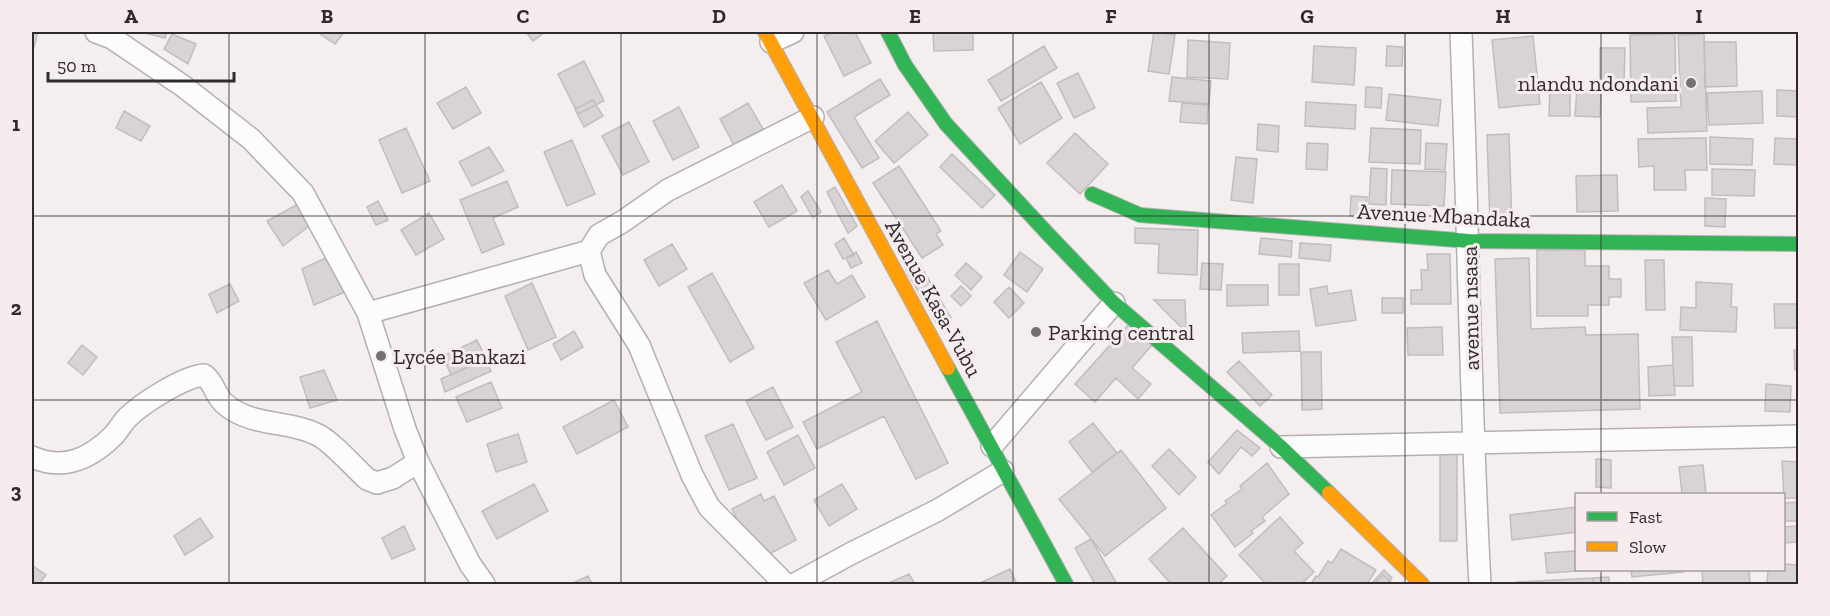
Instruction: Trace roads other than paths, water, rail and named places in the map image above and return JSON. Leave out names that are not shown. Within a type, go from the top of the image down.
[{"type":"main road","points":[[888,32],[905,65],[946,124],[1114,303],[1281,447],[1422,585]]},
{"type":"main road","name":"Avenue Kasa-Vubu","points":[[768,37],[1066,585]]},
{"type":"main road","name":"Avenue Mbandaka","points":[[1092,194],[1140,215],[1469,241],[1798,244]]},
{"type":"street","points":[[96,32],[112,38],[183,86],[251,139],[303,193],[368,313],[405,429],[418,462],[470,564],[484,585]]},
{"type":"street","points":[[768,37],[793,32]]},
{"type":"street","name":"avenue nsasa","points":[[1461,32],[1469,241],[1472,442],[1480,585]]},
{"type":"street","points":[[368,313],[589,251],[599,235],[668,190],[813,117]]},
{"type":"street","points":[[589,251],[595,275],[639,345],[692,475],[710,507],[785,585]]},
{"type":"street","points":[[992,446],[1114,303]]},
{"type":"street","points":[[32,457],[59,464],[70,464],[105,443],[127,418],[142,406],[194,376],[204,375],[211,380],[225,405],[262,422],[294,427],[320,435],[367,479],[377,483],[393,478],[418,462]]},
{"type":"street","points":[[1281,447],[1798,435]]},
{"type":"street","points":[[795,585],[850,554],[939,510],[1003,471]]},
{"type":"place","name":"nlandu ndondani","points":[[1691,83]]},
{"type":"place","name":"Parking central","points":[[1036,332]]},
{"type":"place","name":"Lycée Bankazi","points":[[381,356]]}]
